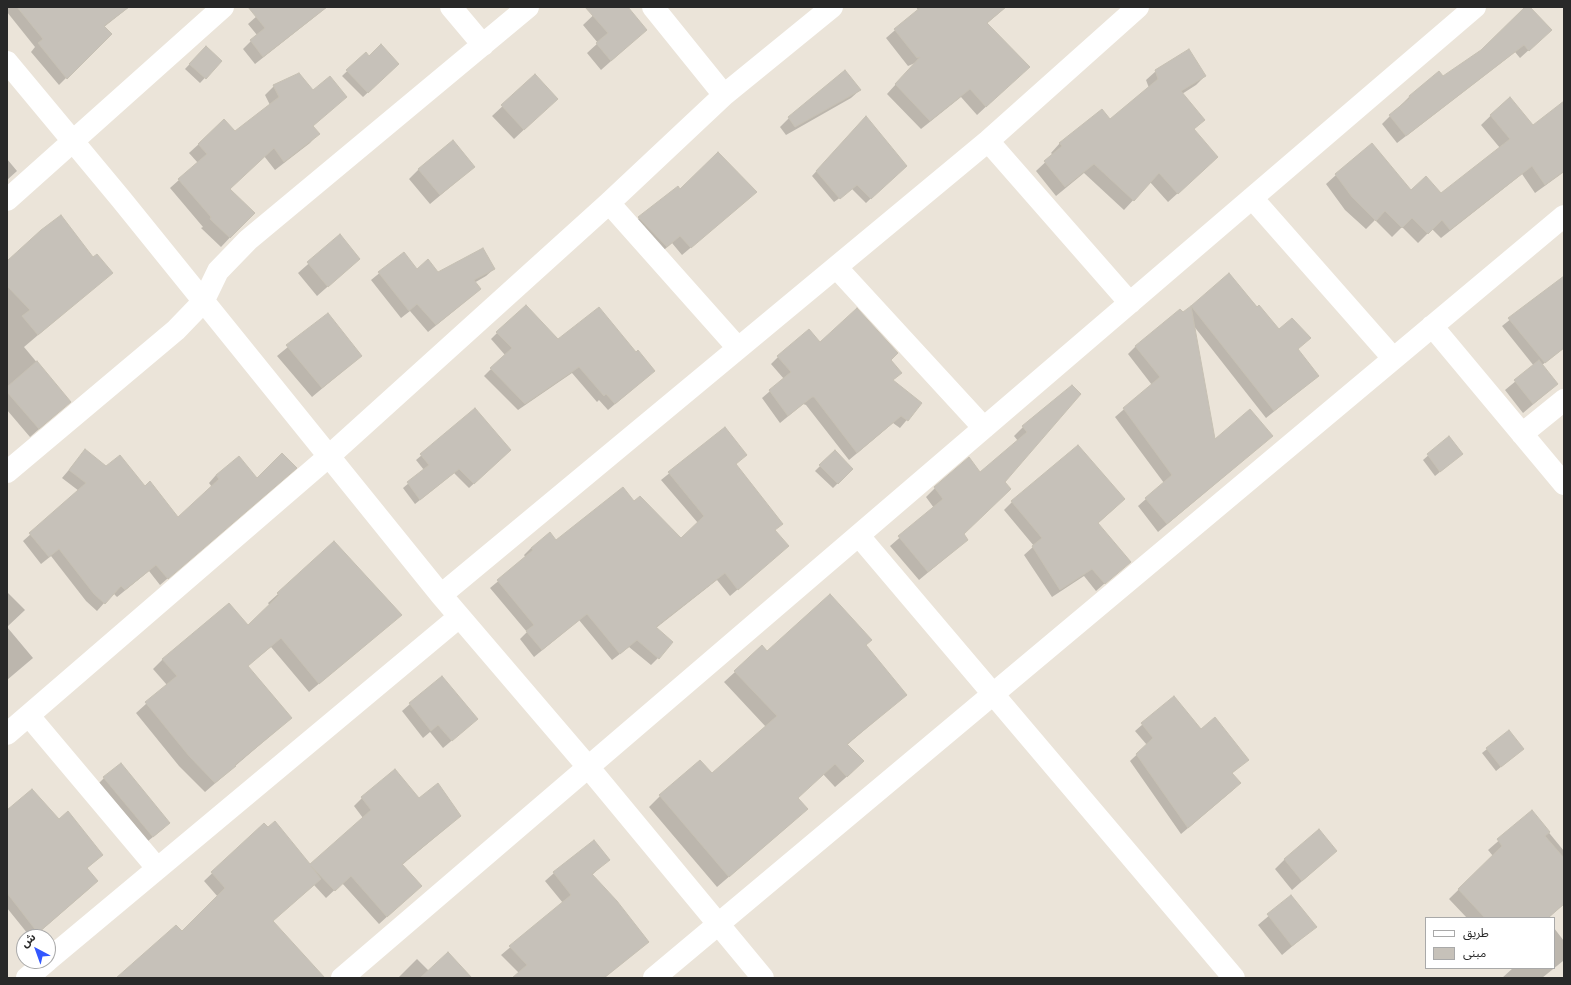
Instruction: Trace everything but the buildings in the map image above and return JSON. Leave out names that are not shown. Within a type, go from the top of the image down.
[{"type":"street","points":[[7,200],[223,7]]},
{"type":"street","points":[[451,7],[483,45]]},
{"type":"street","points":[[7,472],[170,335],[203,302],[218,271],[248,240],[528,7]]},
{"type":"street","points":[[653,7],[724,96]]},
{"type":"street","points":[[7,734],[328,457],[609,203],[724,96],[832,7]]},
{"type":"street","points":[[342,978],[589,768],[1475,7]]},
{"type":"street","points":[[442,595],[988,141],[1123,11]]},
{"type":"street","points":[[7,62],[121,199],[328,457],[459,617],[589,768],[763,978]]},
{"type":"street","points":[[988,141],[1130,303]]},
{"type":"street","points":[[1252,198],[1393,358]]},
{"type":"street","points":[[609,203],[738,348]]},
{"type":"street","points":[[654,978],[1564,216]]},
{"type":"street","points":[[836,267],[984,428]]},
{"type":"street","points":[[1432,326],[1564,484]]},
{"type":"street","points":[[1522,434],[1564,400]]},
{"type":"street","points":[[859,536],[994,692],[1234,978]]},
{"type":"street","points":[[56,953],[459,617]]},
{"type":"street","points":[[29,716],[157,868]]},
{"type":"street","points":[[27,978],[38,969]]}]
